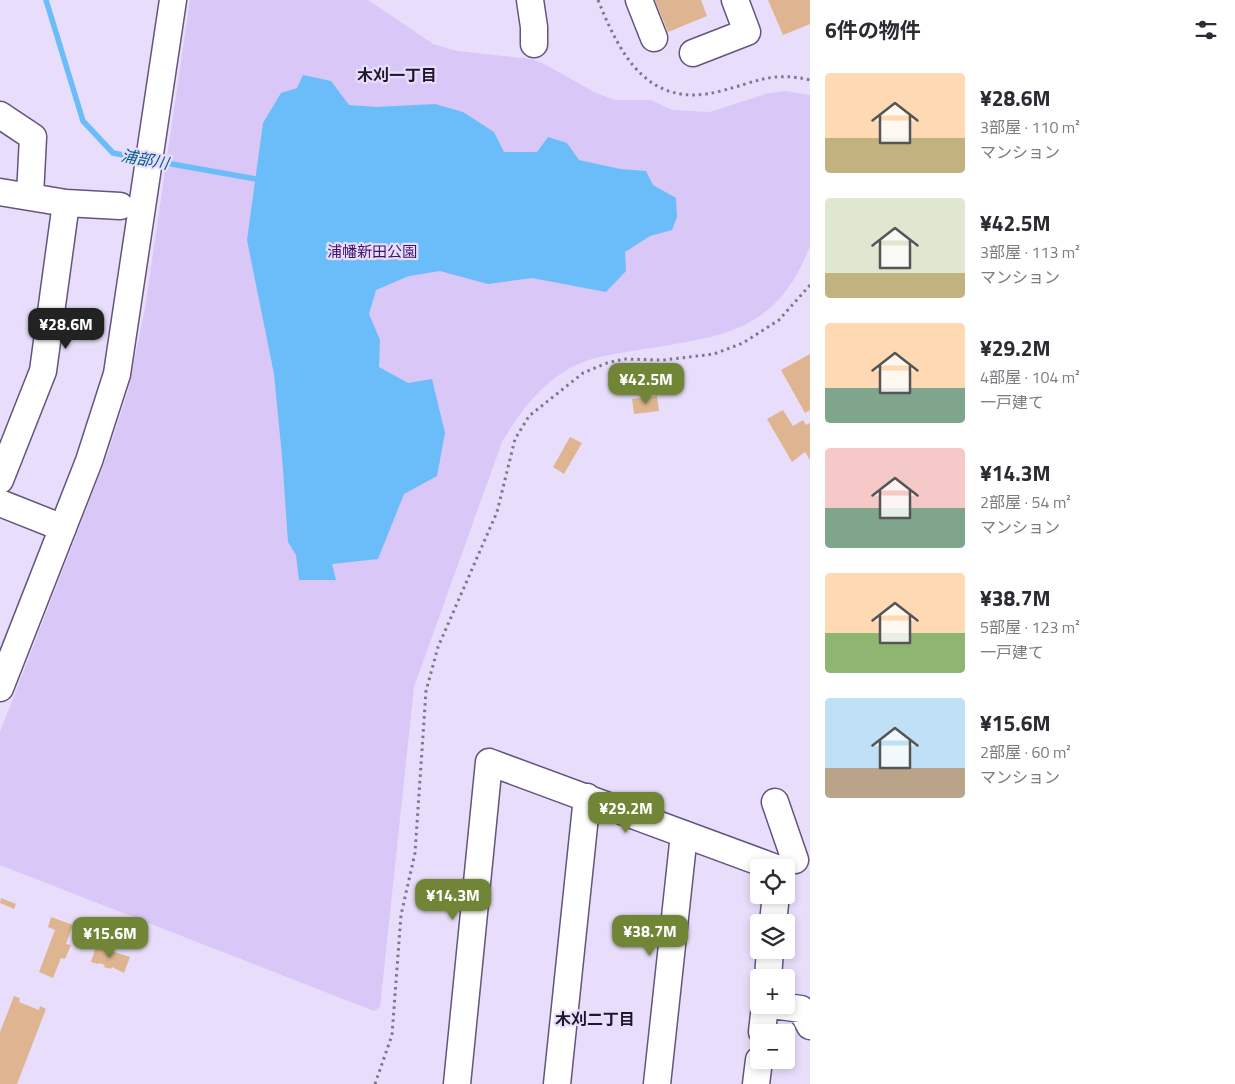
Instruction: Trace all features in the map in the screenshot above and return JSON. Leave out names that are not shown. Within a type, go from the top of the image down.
[{"type":"street","points":[[0,688],[89,461],[117,374],[173,0]]},
{"type":"street","points":[[530,0],[534,27],[534,44]]},
{"type":"street","points":[[639,0],[654,38]]},
{"type":"street","points":[[693,53],[747,32],[735,0]]},
{"type":"street","points":[[0,115],[33,137],[30,196]]},
{"type":"street","points":[[0,192],[66,203],[120,206]]},
{"type":"street","points":[[0,480],[43,371],[66,203]]},
{"type":"street","points":[[0,503],[63,528]]},
{"type":"street","points":[[457,1084],[490,762],[684,834],[782,859]]},
{"type":"street","points":[[557,1084],[587,797]]},
{"type":"street","points":[[775,802],[789,859]]},
{"type":"street","points":[[657,1084],[684,834]]},
{"type":"street","points":[[795,1007],[800,1008],[810,1026]]},
{"type":"street","points":[[756,1084],[758,1069]]},
{"type":"path","points":[[375,1084],[392,1035],[401,915],[415,853],[426,691],[438,647],[497,512],[515,439],[529,416],[583,373],[607,363],[624,359],[663,360],[714,354],[743,344],[779,320],[810,285]]},
{"type":"green space","name":"浦幡新田公園","points":[[190,0],[368,0],[433,44],[457,51],[532,59],[594,92],[615,100],[651,100],[672,110],[710,112],[769,93],[786,91],[810,95],[810,246],[796,276],[779,299],[761,315],[740,327],[717,335],[603,356],[574,366],[542,389],[524,409],[502,442],[414,687],[380,1007],[374,1011],[0,865],[0,732],[107,456],[128,391],[145,308]]},
{"type":"water","points":[[303,75],[331,81],[349,105],[376,107],[435,104],[463,112],[494,132],[504,152],[537,152],[548,137],[567,143],[579,160],[620,169],[646,171],[653,185],[676,198],[677,217],[672,230],[650,236],[625,252],[626,271],[606,292],[532,278],[488,284],[440,271],[409,276],[376,290],[369,314],[380,340],[379,367],[408,383],[432,379],[445,433],[437,476],[404,494],[378,559],[332,564],[336,580],[299,580],[296,555],[288,542],[274,374],[247,240],[263,123],[281,93],[297,88]]},
{"type":"building","points":[[655,0],[701,0],[707,16],[668,32]]},
{"type":"building","points":[[768,0],[810,0],[810,24],[783,35]]},
{"type":"building","points":[[810,354],[810,410],[805,413],[781,370]]},
{"type":"building","points":[[657,396],[659,411],[634,414],[632,399]]},
{"type":"building","points":[[783,410],[793,426],[803,420],[806,425],[810,423],[810,460],[805,452],[792,462],[767,419]]},
{"type":"building","points":[[570,437],[582,443],[564,474],[553,467]]},
{"type":"building","points":[[1,898],[16,904],[14,909],[0,903]]},
{"type":"building","points":[[51,917],[73,925],[66,944],[71,945],[65,959],[61,958],[53,978],[39,972],[55,930],[48,927]]},
{"type":"building","points":[[96,946],[130,957],[124,973],[112,967],[111,969],[104,967],[105,965],[91,962]]},
{"type":"building","points":[[14,996],[20,998],[19,1002],[39,1010],[40,1006],[46,1009],[17,1084],[0,1084],[0,1032]]},
{"type":"waterway","name":"浦部川","points":[[46,0],[83,121],[113,153],[143,159]]},
{"type":"waterway","name":"浦部川","points":[[155,161],[256,179]]},
{"type":"district","name":"木刈一丁目","points":[[397,75]]},
{"type":"district","name":"木刈二丁目","points":[[595,1019]]}]
